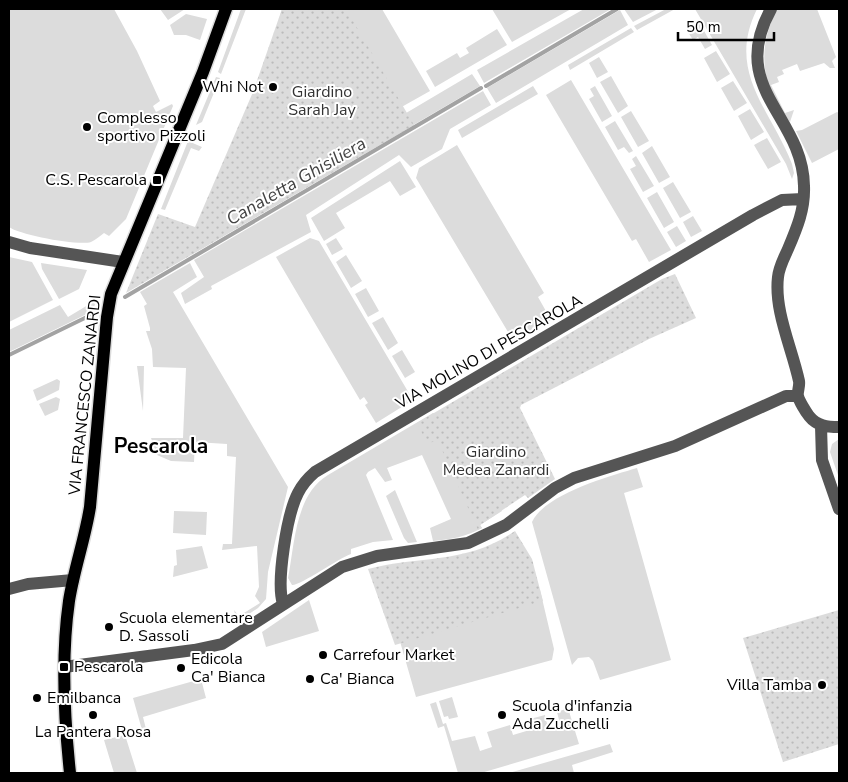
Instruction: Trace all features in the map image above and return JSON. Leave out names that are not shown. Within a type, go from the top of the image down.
[{"type":"main road","name":"VIA FRANCESCO ZANARDI","points":[[70,773],[64,667],[66,630],[73,580],[90,507],[108,310],[123,262],[178,132],[226,9]]},
{"type":"street","points":[[771,9],[758,37],[758,70],[766,94],[800,162],[804,180],[804,199],[800,220],[780,267],[778,281],[780,306],[800,382],[798,396],[809,416],[821,426],[839,427]]},
{"type":"street","name":"VIA MOLINO DI PESCAROLA","points":[[283,604],[279,588],[280,574],[294,502],[302,485],[315,472],[754,215],[782,200],[804,199]]},
{"type":"street","points":[[9,242],[30,248],[123,262]]},
{"type":"street","points":[[64,667],[218,645],[324,577],[356,561],[377,556],[450,547],[473,542],[506,525],[555,488],[574,478],[667,449],[786,396],[798,396]]},
{"type":"street","points":[[821,426],[822,460],[839,509]]},
{"type":"street","points":[[9,589],[28,584],[73,580]]},
{"type":"green space","name":"Complesso sportivo Pizzoli","points":[[9,9],[114,9],[137,51],[160,101],[153,106],[156,112],[172,104],[173,106],[126,219],[109,236],[104,233],[91,242],[84,243],[36,236],[9,227]]},
{"type":"green space","points":[[160,9],[185,9],[168,20]]},
{"type":"green space","points":[[241,9],[246,9],[221,74],[218,72]]},
{"type":"green space","points":[[282,9],[382,9],[430,91],[398,109],[275,33]]},
{"type":"green space","name":"Giardino Sarah Jay","points":[[282,9],[346,9],[414,125],[126,293],[158,214],[195,227],[253,92]]},
{"type":"green space","points":[[492,9],[571,9],[512,42]]},
{"type":"green space","points":[[584,9],[611,9],[484,83],[477,70]]},
{"type":"green space","points":[[624,9],[658,9],[633,22]]},
{"type":"green space","points":[[666,9],[675,9],[637,30],[634,26]]},
{"type":"green space","points":[[695,9],[757,9],[749,31],[746,52],[749,71],[763,107],[792,164],[794,173],[792,179],[786,164]]},
{"type":"green space","points":[[777,9],[817,9],[836,57],[832,61],[835,68],[830,68],[824,63],[800,71],[797,64],[782,70],[784,74],[777,77],[779,82],[771,85],[785,113],[794,110],[790,122],[772,95],[765,67],[766,38]]},
{"type":"green space","points":[[620,10],[628,25],[496,103],[487,88]]},
{"type":"green space","points":[[186,14],[207,19],[200,40],[186,35],[174,35],[170,25]]},
{"type":"green space","points":[[699,22],[712,45],[705,49],[698,37],[693,40],[686,29]]},
{"type":"green space","points":[[631,28],[634,32],[570,70],[568,65]]},
{"type":"green space","points":[[497,29],[507,45],[435,87],[426,71],[457,53],[460,58],[469,53],[466,48]]},
{"type":"green space","points":[[716,51],[730,74],[717,82],[704,58]]},
{"type":"green space","points":[[599,57],[608,72],[597,78],[589,63]]},
{"type":"green space","points":[[472,74],[480,86],[191,255],[237,213]]},
{"type":"green space","points":[[611,76],[628,106],[618,113],[600,82]]},
{"type":"green space","points":[[216,77],[220,78],[202,122],[196,125]]},
{"type":"green space","points":[[571,80],[671,250],[649,262],[636,239],[632,241],[546,95]]},
{"type":"green space","points":[[733,81],[747,103],[734,111],[721,88]]},
{"type":"green space","points":[[533,86],[538,94],[462,138],[458,130]]},
{"type":"green space","points":[[595,86],[612,116],[602,122],[589,99],[594,96],[590,89]]},
{"type":"green space","points":[[483,91],[491,105],[450,129],[442,149],[411,167],[399,155],[306,215],[311,232],[211,286],[212,289],[185,304],[181,293],[204,277],[194,260]]},
{"type":"green space","points":[[750,109],[764,132],[751,140],[738,116]]},
{"type":"green space","points":[[631,111],[649,141],[638,147],[621,117]]},
{"type":"green space","points":[[837,112],[839,113],[839,149],[812,163],[796,131],[802,130]]},
{"type":"green space","points":[[615,121],[633,151],[629,153],[624,147],[618,150],[605,127]]},
{"type":"green space","points":[[767,138],[781,162],[768,169],[754,145]]},
{"type":"green space","points":[[188,141],[202,147],[199,151],[191,148],[165,210],[161,209]]},
{"type":"green space","points":[[457,145],[544,293],[538,297],[551,320],[514,342],[416,178],[419,168]]},
{"type":"green space","points":[[652,146],[670,177],[659,183],[642,153]]},
{"type":"green space","points":[[636,156],[654,186],[643,192],[630,169],[636,166],[632,159]]},
{"type":"green space","points":[[400,161],[416,187],[400,196],[390,181],[336,213],[345,228],[324,241],[311,218]]},
{"type":"green space","points":[[673,182],[691,212],[680,218],[663,188]]},
{"type":"green space","points":[[657,192],[674,222],[664,228],[647,198]]},
{"type":"green space","points":[[693,216],[702,231],[691,237],[683,222]]},
{"type":"green space","points":[[677,226],[686,241],[676,247],[667,232]]},
{"type":"green space","points":[[310,238],[319,241],[413,400],[376,423],[365,405],[368,403],[364,397],[360,400],[276,257]]},
{"type":"green space","points":[[336,238],[343,249],[332,255],[326,244]]},
{"type":"green space","points":[[346,255],[362,281],[351,288],[336,262]]},
{"type":"green space","points":[[9,257],[32,262],[53,300],[9,322]]},
{"type":"green space","points":[[41,263],[87,270],[79,289],[59,299],[42,269]]},
{"type":"green space","points":[[190,263],[197,277],[173,292],[288,487],[268,572],[266,599],[258,608],[237,622],[234,610],[239,616],[260,603],[255,596],[259,587],[257,546],[222,550],[223,544],[232,544],[236,457],[227,456],[227,444],[195,442],[194,462],[171,461],[157,455],[151,438],[183,438],[186,368],[153,367],[152,349],[146,331],[150,331],[144,306],[147,304],[140,292]]},
{"type":"green space","name":"Giardino Medea Zanardi","points":[[675,274],[696,318],[649,339],[521,405],[520,408],[555,479],[528,498],[525,495],[480,525],[482,528],[478,530],[438,441],[427,443],[417,423],[662,279]]},
{"type":"green space","points":[[366,288],[379,311],[368,317],[355,294]]},
{"type":"green space","points":[[93,302],[95,304],[93,311],[9,352],[9,330],[60,305],[68,317]]},
{"type":"green space","points":[[383,317],[398,343],[388,350],[372,323]]},
{"type":"green space","points":[[402,350],[415,372],[405,378],[392,356]]},
{"type":"green space","points":[[137,366],[144,366],[143,411]]},
{"type":"green space","points":[[57,379],[60,381],[59,390],[37,401],[33,390]]},
{"type":"green space","points":[[56,397],[60,399],[58,410],[45,416],[39,404]]},
{"type":"green space","points":[[433,413],[502,511],[480,525],[482,528],[470,534],[433,541],[430,528],[451,519],[422,455],[387,468],[392,480],[385,482],[375,468],[366,475],[393,540],[373,542],[351,549],[351,554],[303,581],[292,585],[288,578],[298,521],[309,495],[317,484],[328,475]]},
{"type":"green space","points":[[839,439],[839,478],[830,452],[832,444]]},
{"type":"green space","points":[[637,468],[643,487],[624,493],[671,660],[600,680],[593,661],[589,657],[578,658],[572,665],[532,522],[539,512],[564,495],[595,481]]},
{"type":"green space","points":[[395,490],[417,542],[408,543],[404,538],[386,496]]},
{"type":"green space","points":[[174,511],[207,512],[206,535],[173,533]]},
{"type":"green space","points":[[515,531],[532,559],[543,601],[395,645],[368,569],[461,554],[497,542]]},
{"type":"green space","points":[[202,546],[208,568],[173,577],[174,566],[177,565],[176,550]]},
{"type":"green space","points":[[540,590],[554,649],[552,660],[416,697],[397,631]]},
{"type":"green space","points":[[309,600],[319,631],[266,647],[262,632]]},
{"type":"green space","points":[[839,610],[839,744],[783,762],[743,638]]},
{"type":"green space","points":[[201,679],[206,698],[143,717],[146,729],[142,730],[133,698]]},
{"type":"green space","points":[[452,697],[458,717],[449,719],[448,716],[444,717],[439,701]]},
{"type":"green space","points":[[436,702],[443,724],[446,723],[452,741],[475,736],[480,751],[492,747],[487,732],[510,725],[513,735],[533,729],[530,719],[545,715],[548,728],[560,724],[557,712],[568,708],[579,744],[481,773],[458,773],[444,726],[438,728],[430,704]]},
{"type":"green space","points":[[125,735],[137,773],[114,773],[104,740]]},
{"type":"green space","points":[[610,744],[613,752],[572,765],[574,773],[509,773]]},
{"type":"waterway","name":"Canaletta Ghisiliera","points":[[486,86],[617,9]]},
{"type":"waterway","name":"Canaletta Ghisiliera","points":[[125,297],[481,88]]},
{"type":"waterway","name":"Canaletta Ghisiliera","points":[[9,355],[93,314]]},
{"type":"place","name":"Whi Not","points":[[273,87]]},
{"type":"place","name":"Complesso sportivo Pizzoli","points":[[87,127]]},
{"type":"place","name":"C.S. Pescarola","points":[[157,180]]},
{"type":"place","name":"Scuola elementare D. Sassoli","points":[[109,627]]},
{"type":"place","name":"Carrefour Market","points":[[323,655]]},
{"type":"place","name":"Pescarola","points":[[64,667]]},
{"type":"place","name":"Edicola Ca' Bianca","points":[[181,668]]},
{"type":"place","name":"Ca' Bianca","points":[[310,679]]},
{"type":"place","name":"Villa Tamba","points":[[822,685]]},
{"type":"place","name":"Emilbanca","points":[[37,698]]},
{"type":"place","name":"La Pantera Rosa","points":[[93,715]]},
{"type":"place","name":"Scuola d'infanzia Ada Zucchelli","points":[[502,715]]},
{"type":"district","name":"Pescarola","points":[[161,446]]}]
